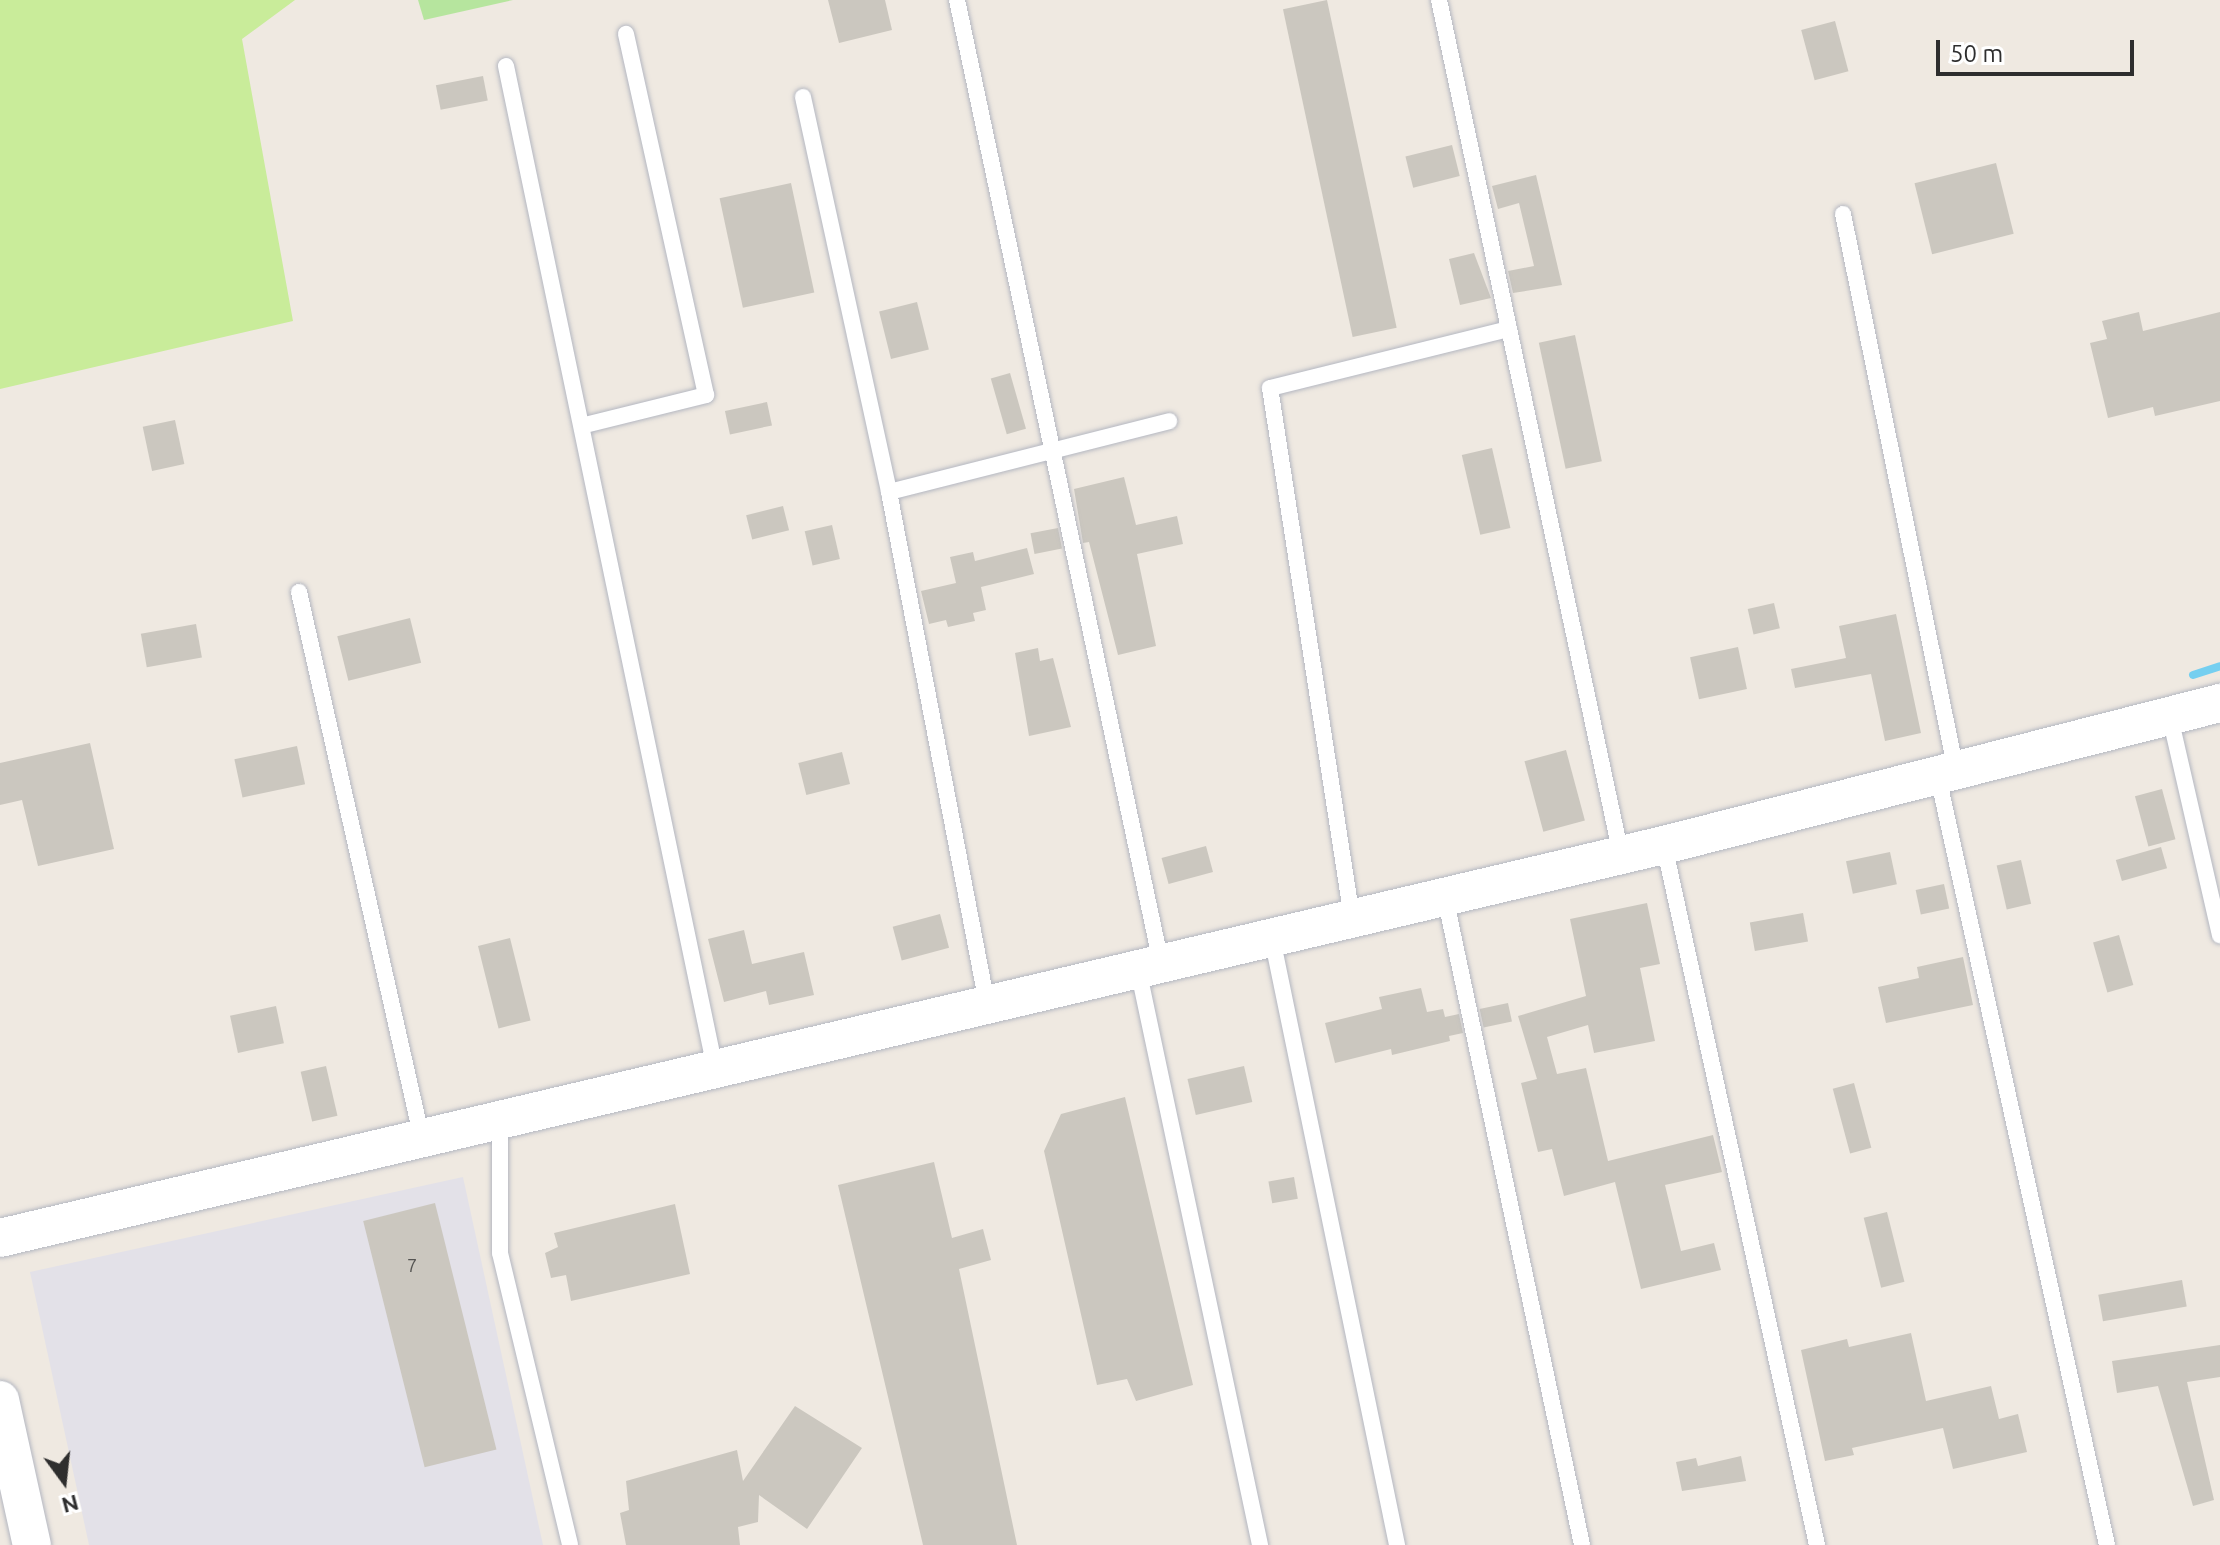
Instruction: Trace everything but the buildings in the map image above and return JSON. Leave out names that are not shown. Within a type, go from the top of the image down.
[{"type":"street","points":[[0,1238],[1664,845],[2220,703]]},
{"type":"street","points":[[0,1400],[22,1528]]},
{"type":"lane","points":[[957,0],[1055,452],[1260,1545]]},
{"type":"lane","points":[[1439,0],[1621,855]]},
{"type":"lane","points":[[585,425],[706,395],[626,34]]},
{"type":"lane","points":[[506,66],[585,425],[715,1068]]},
{"type":"lane","points":[[803,97],[889,492],[987,1004]]},
{"type":"lane","points":[[1843,214],[1947,775],[2107,1545]]},
{"type":"lane","points":[[1352,918],[1270,388],[1509,329]]},
{"type":"lane","points":[[889,492],[1169,421]]},
{"type":"lane","points":[[299,592],[422,1139]]},
{"type":"lane","points":[[2170,717],[2220,935]]},
{"type":"lane","points":[[1664,845],[1817,1545]]},
{"type":"lane","points":[[1445,896],[1582,1545]]},
{"type":"lane","points":[[1272,938],[1397,1545]]},
{"type":"lane","points":[[500,1120],[500,1253],[570,1545]]},
{"type":"shaded area","points":[[463,1177],[543,1545],[89,1545],[30,1272]]},
{"type":"green space","points":[[0,0],[295,0],[242,39],[293,321],[0,389]]},
{"type":"green space","points":[[418,0],[513,0],[424,20]]},
{"type":"waterway","points":[[2193,675],[2220,666]]}]
